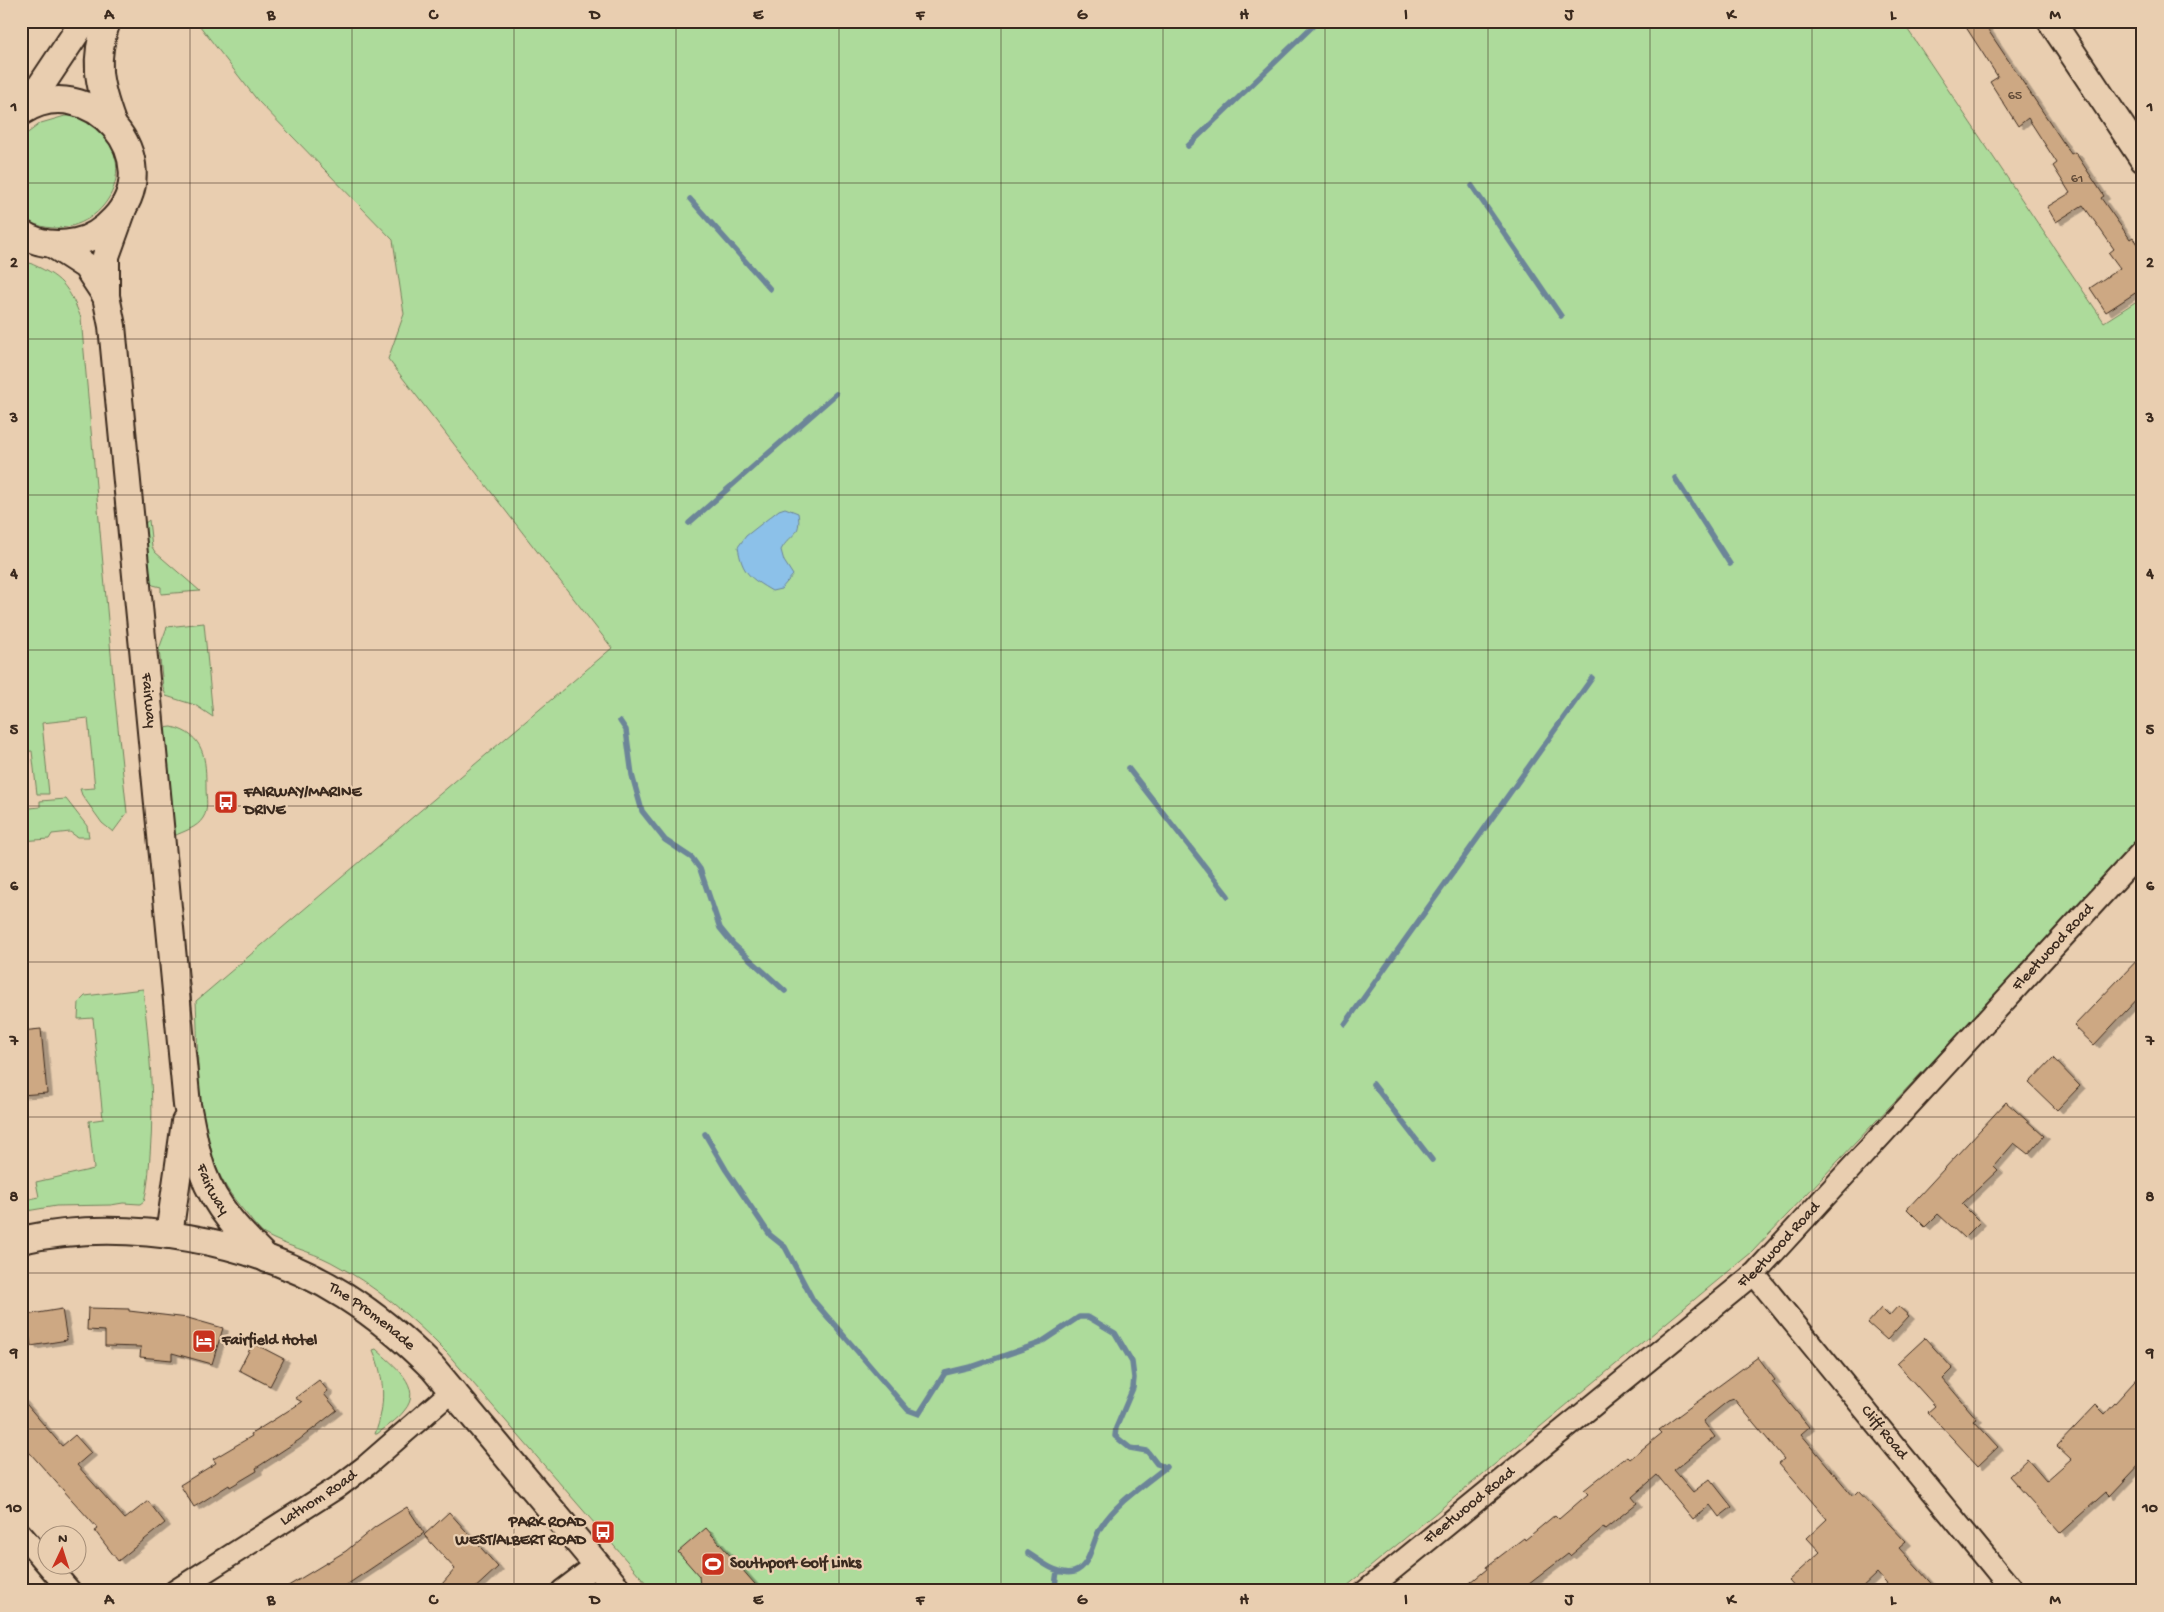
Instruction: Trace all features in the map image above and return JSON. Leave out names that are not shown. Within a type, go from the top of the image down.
[{"type":"street","points":[[24,110],[84,21]]},
{"type":"street","points":[[107,21],[99,41],[97,67],[102,96],[112,122]]},
{"type":"street","points":[[2051,21],[2143,159]]},
{"type":"street","points":[[24,110],[52,100],[78,102],[90,107],[112,122]]},
{"type":"street","name":"Fairway","points":[[112,122],[128,147],[132,176],[130,190],[106,256],[106,296],[114,346],[187,1105],[203,1173],[220,1206],[241,1234],[267,1259]]},
{"type":"street","points":[[21,233],[38,241],[52,244],[81,241],[107,227],[124,206]]},
{"type":"street","name":"Fairway","points":[[52,244],[86,266],[106,296]]},
{"type":"street","name":"Fleetwood Road","points":[[1366,1591],[1754,1274],[2143,850]]},
{"type":"street","name":"Fairway","points":[[169,1235],[187,1105]]},
{"type":"street","name":"The Promenade","points":[[21,1240],[56,1234],[117,1230],[169,1235],[221,1245],[267,1259],[321,1282],[374,1316],[414,1350],[452,1391],[619,1591]]},
{"type":"street","name":"Cliff Road","points":[[1754,1274],[2013,1591]]},
{"type":"street","name":"Lathom Road","points":[[175,1591],[338,1486],[367,1465],[452,1391]]},
{"type":"street","points":[[21,1534],[70,1591]]},
{"type":"street","points":[[562,1591],[596,1564]]},
{"type":"green space","points":[[196,21],[1902,21],[2104,322],[2143,297],[2143,839],[1752,1252],[1341,1591],[653,1591],[447,1353],[421,1327],[393,1303],[347,1271],[323,1258],[272,1238],[259,1229],[227,1188],[215,1164],[207,1138],[199,1085],[196,1001],[612,648],[388,359],[404,314],[393,240],[258,101]]},
{"type":"green space","points":[[65,116],[78,117],[99,127],[107,137],[116,158],[116,179],[109,197],[97,212],[81,223],[62,228],[42,226],[21,217],[21,138],[41,123]]},
{"type":"green space","points":[[21,259],[59,280],[76,305],[81,318],[127,813],[113,832],[102,823],[82,795],[80,789],[95,788],[88,718],[42,723],[49,794],[37,794],[32,751],[21,752]]},
{"type":"green space","points":[[149,520],[152,547],[155,552],[200,591],[161,594],[161,587],[150,582],[144,524]]},
{"type":"green space","points":[[204,623],[213,717],[195,705],[166,696],[163,687],[159,649],[167,627]]},
{"type":"green space","points":[[172,727],[191,736],[201,750],[204,758],[207,803],[205,815],[194,827],[174,836],[163,728]]},
{"type":"green space","points":[[66,799],[87,826],[89,837],[77,837],[70,832],[52,834],[49,839],[21,841],[21,809],[40,807],[40,801]]},
{"type":"green space","points":[[143,989],[152,1092],[149,1172],[144,1201],[140,1204],[56,1206],[21,1212],[21,1201],[39,1197],[36,1182],[94,1169],[89,1121],[103,1119],[93,1018],[78,1019],[79,1002],[85,996]]},
{"type":"green space","points":[[376,1349],[404,1377],[411,1393],[404,1411],[388,1426],[375,1434],[381,1413],[383,1392],[380,1371],[373,1350]]},
{"type":"water","points":[[785,508],[798,513],[799,521],[797,531],[781,550],[784,561],[793,575],[781,589],[772,591],[748,574],[742,563],[738,547],[746,536],[779,510]]},
{"type":"building","points":[[1962,21],[1982,21],[2071,154],[2075,152],[2104,196],[2101,198],[2130,239],[2133,237],[2143,251],[2143,288],[2106,312],[2090,288],[2120,268],[2109,253],[2114,249],[2083,205],[2056,222],[2047,207],[2070,193],[2053,166],[2057,163],[2028,118],[2018,126],[1990,82],[1998,77]]},
{"type":"building","points":[[2143,954],[2143,993],[2094,1045],[2074,1026]]},
{"type":"building","points":[[41,1029],[47,1093],[21,1095],[21,1031]]},
{"type":"building","points":[[2053,1058],[2080,1086],[2057,1110],[2029,1083]]},
{"type":"building","points":[[2006,1102],[2044,1136],[2028,1154],[2014,1143],[1994,1166],[1998,1170],[1962,1204],[1980,1222],[1964,1238],[1938,1214],[1925,1227],[1907,1209]]},
{"type":"building","points":[[1898,1306],[1909,1316],[1887,1340],[1868,1323],[1881,1308],[1889,1316]]},
{"type":"building","points":[[88,1308],[129,1309],[129,1311],[188,1318],[223,1328],[212,1364],[172,1353],[172,1360],[140,1357],[141,1347],[105,1346],[105,1331],[87,1330]]},
{"type":"building","points":[[62,1309],[67,1340],[31,1346],[26,1315]]},
{"type":"building","points":[[1925,1338],[1953,1369],[1943,1379],[1977,1419],[1974,1421],[1998,1447],[1978,1466],[1928,1412],[1935,1406],[1897,1364]]},
{"type":"building","points":[[253,1343],[284,1359],[270,1386],[239,1370]]},
{"type":"building","points":[[1758,1357],[1775,1380],[1772,1382],[1809,1427],[1801,1434],[1853,1496],[1858,1491],[1906,1542],[1899,1548],[1938,1591],[1893,1591],[1877,1573],[1858,1591],[1799,1591],[1789,1580],[1820,1552],[1807,1538],[1827,1519],[1779,1463],[1784,1459],[1734,1399],[1728,1401],[1703,1421],[1715,1437],[1674,1470],[1693,1492],[1710,1479],[1732,1507],[1719,1517],[1710,1505],[1693,1519],[1657,1475],[1632,1497],[1637,1503],[1605,1529],[1604,1527],[1570,1556],[1568,1554],[1520,1591],[1460,1591],[1487,1569],[1486,1567],[1524,1538],[1525,1540],[1555,1515],[1559,1519],[1588,1494],[1584,1490],[1627,1456],[1630,1459],[1662,1433],[1659,1430]]},
{"type":"building","points":[[2143,1372],[2143,1461],[2110,1496],[2106,1492],[2060,1533],[2009,1476],[2027,1459],[2046,1481],[2071,1459],[2057,1446],[2096,1405],[2105,1414]]},
{"type":"building","points":[[319,1380],[328,1391],[324,1394],[337,1410],[299,1440],[256,1468],[257,1471],[230,1487],[229,1485],[194,1507],[180,1485],[216,1463],[213,1459],[252,1436],[251,1434],[302,1402],[295,1398]]},
{"type":"building","points":[[21,1398],[62,1446],[75,1435],[91,1453],[77,1465],[125,1519],[148,1501],[165,1523],[118,1561],[95,1531],[98,1529],[21,1443]]},
{"type":"building","points":[[407,1507],[424,1533],[351,1582],[337,1591],[280,1591],[346,1551],[375,1527]]},
{"type":"building","points":[[449,1512],[498,1567],[472,1591],[436,1591],[455,1569],[424,1535]]},
{"type":"building","name":"Southport Golf Links","points":[[706,1528],[761,1591],[704,1591],[700,1586],[699,1576],[678,1552]]},
{"type":"waterway","points":[[1188,146],[1318,21]]},
{"type":"waterway","points":[[1472,186],[1561,316]]},
{"type":"waterway","points":[[690,199],[770,289]]},
{"type":"waterway","points":[[689,523],[836,394]]},
{"type":"waterway","points":[[1675,478],[1730,564]]},
{"type":"waterway","points":[[1345,1024],[1592,678]]},
{"type":"waterway","points":[[620,721],[626,730],[632,775],[642,811],[665,840],[692,858],[700,869],[720,928],[733,944],[785,991]]},
{"type":"waterway","points":[[1128,768],[1228,896]]},
{"type":"waterway","points":[[1373,1084],[1432,1160]]},
{"type":"waterway","points":[[705,1134],[726,1170],[770,1235],[785,1247],[813,1300],[908,1410],[919,1414],[945,1373],[974,1366],[1040,1343],[1079,1317],[1088,1317],[1115,1333],[1132,1362],[1133,1388],[1116,1428],[1115,1436],[1130,1448],[1147,1451],[1157,1464],[1166,1467]]},
{"type":"waterway","points":[[1028,1553],[1061,1572],[1068,1573],[1080,1569],[1088,1559],[1098,1532],[1107,1518],[1131,1494],[1166,1467]]},
{"type":"waterway","points":[[1057,1571],[1055,1586],[1059,1591]]},
{"type":"place","name":"FAIRWAY/MARINE DRIVE","points":[[226,802]]},
{"type":"place","name":"Fairfield Hotel","points":[[204,1341]]},
{"type":"place","name":"PARK ROAD WEST/ALBERT ROAD","points":[[603,1532]]},
{"type":"place","name":"Southport Golf Links","points":[[713,1564]]}]
